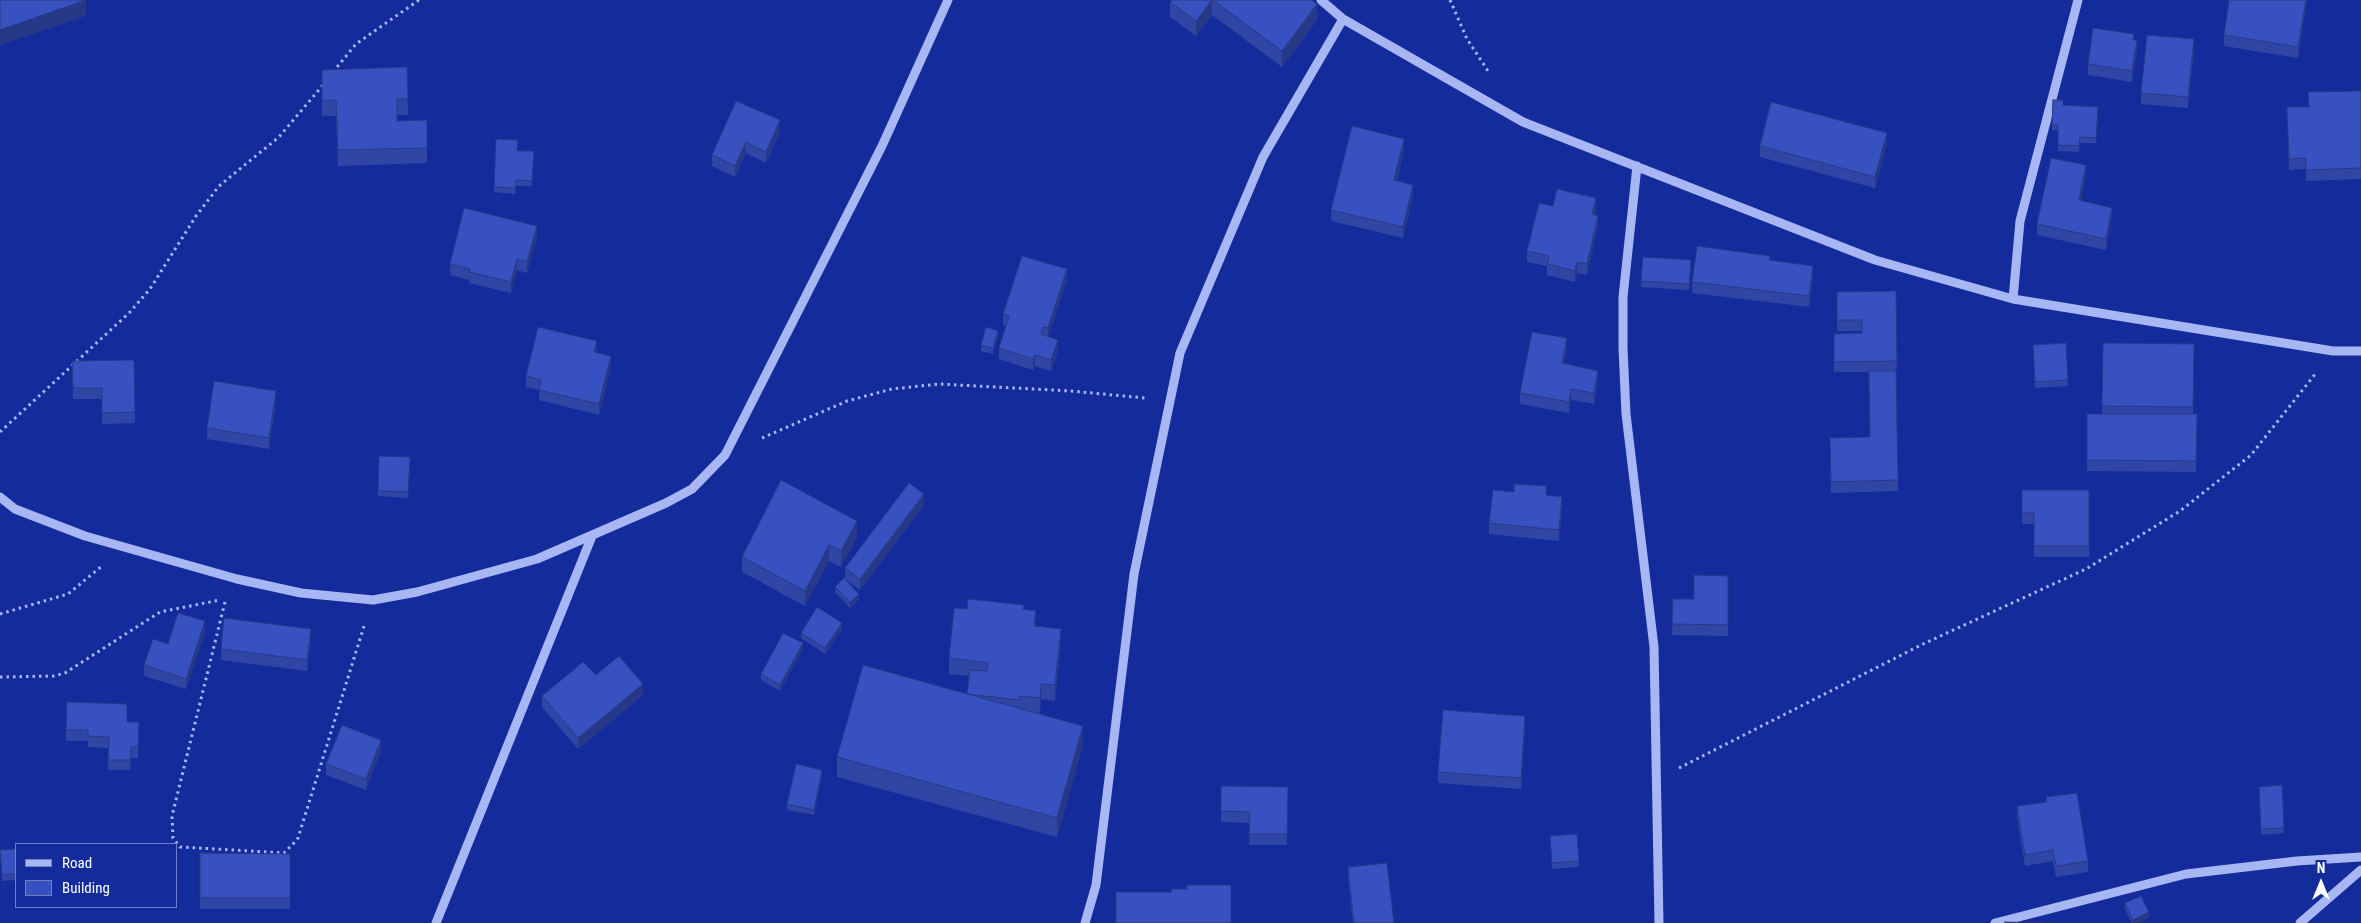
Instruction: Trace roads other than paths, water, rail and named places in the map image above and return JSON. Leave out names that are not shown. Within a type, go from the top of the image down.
[{"type":"street","points":[[0,498],[15,510],[85,536],[246,581],[301,593],[372,600],[417,592],[537,559],[592,536],[692,489],[725,455],[877,155],[948,0]]},
{"type":"street","points":[[1321,0],[1343,19],[1523,122],[1875,260],[2014,299],[2333,351],[2361,351]]},
{"type":"street","points":[[2014,299],[2020,221],[2078,0]]},
{"type":"street","points":[[1085,923],[1096,885],[1134,574],[1168,400],[1180,352],[1263,157],[1343,19]]},
{"type":"street","points":[[1637,166],[1623,297],[1623,348],[1626,414],[1654,647],[1658,779],[1659,923]]},
{"type":"street","points":[[436,923],[592,536]]},
{"type":"street","points":[[1995,923],[2186,874],[2303,860],[2361,857]]},
{"type":"street","points":[[2300,923],[2361,870]]}]
